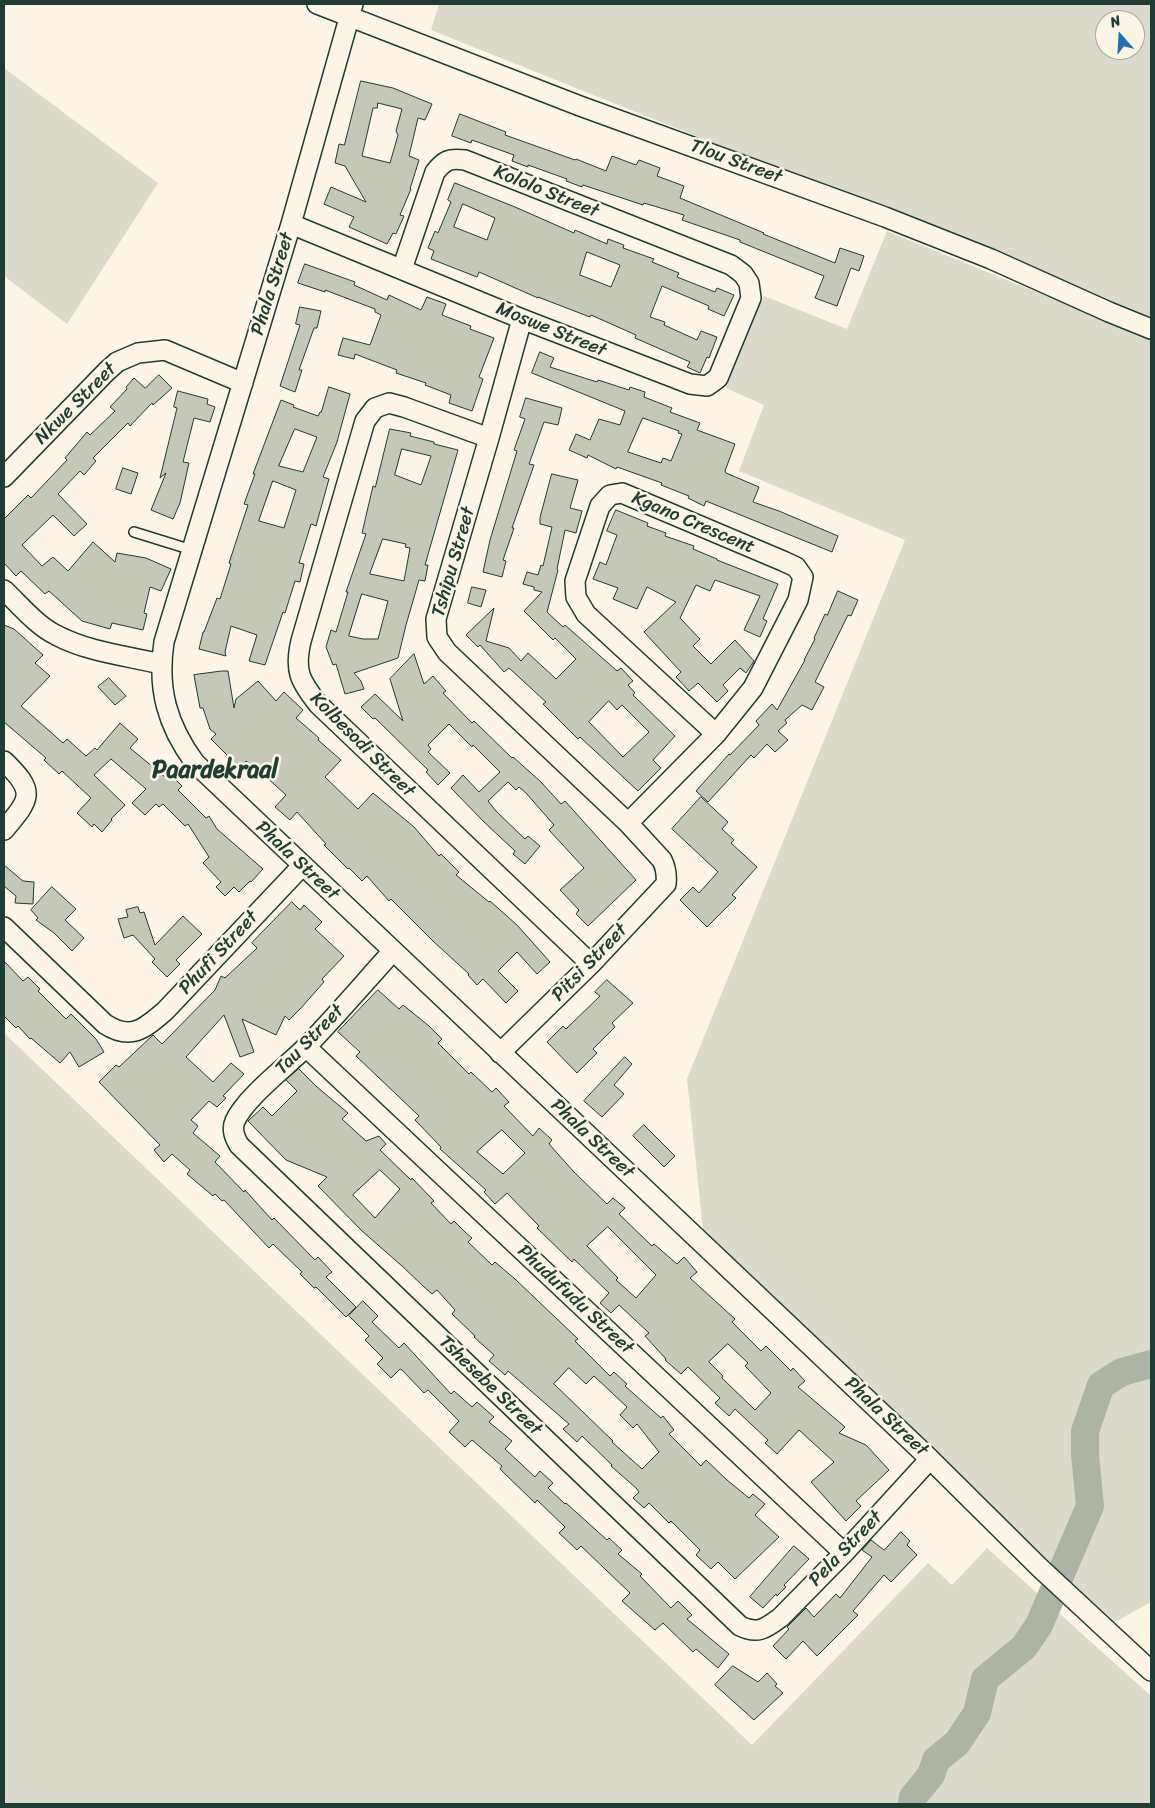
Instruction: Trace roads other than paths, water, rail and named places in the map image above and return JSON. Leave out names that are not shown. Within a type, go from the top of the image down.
[{"type":"street","name":"Tlou Street","points":[[317,4],[352,10],[580,106],[885,216],[991,259],[1151,329]]},
{"type":"street","name":"Phala Street","points":[[352,10],[291,224],[169,624],[161,664],[162,684],[172,726],[182,745],[195,763],[930,1459],[1039,1567],[1151,1671]]},
{"type":"street","name":"Kololo Street","points":[[402,269],[436,172],[443,162],[453,159],[465,160],[731,265],[743,274],[748,283]]},
{"type":"street","name":"Moswe Street","points":[[291,224],[522,319],[690,384],[707,386],[718,378],[750,298],[748,283]]},
{"type":"street","name":"Tshipu Street","points":[[522,319],[436,619],[437,637],[447,652],[628,823],[662,860],[666,867]]},
{"type":"street","name":"Nkwe Street","points":[[4,477],[106,372],[117,362],[138,353],[165,350],[243,382]]},
{"type":"street","name":"Kolbesodi Street","points":[[489,438],[389,403],[375,408],[365,421],[301,641],[298,655],[299,677],[318,704],[590,964]]},
{"type":"street","name":"Kgano Crescent","points":[[628,823],[716,734],[753,688],[798,600],[803,577],[796,567],[783,561],[622,493],[610,495],[600,506],[575,581],[576,597],[586,614],[716,734]]},
{"type":"street","points":[[4,590],[36,620],[56,635],[82,646],[161,664]]},
{"type":"street","points":[[4,761],[22,780],[26,789],[26,799],[23,808],[4,830]]},
{"type":"street","name":"Phufi Street","points":[[4,927],[105,1024],[117,1031],[131,1032],[146,1028],[165,1011],[302,866]]},
{"type":"street","name":"Pitsi Street","points":[[500,1053],[590,964],[666,884],[666,867]]},
{"type":"street","name":"Tau Street","points":[[233,1131],[234,1123],[241,1109],[306,1047],[393,951]]},
{"type":"street","name":"Phudufudu Street","points":[[306,1047],[844,1553]]},
{"type":"street","name":"Tshesebe Street","points":[[233,1131],[239,1146],[740,1626],[756,1631]]},
{"type":"street","name":"Pela Street","points":[[756,1631],[769,1626],[781,1617],[844,1553],[930,1459]]},
{"type":"lane","points":[[134,532],[192,550]]},
{"type":"waterway","points":[[912,1804],[913,1797],[931,1775],[936,1760],[957,1743],[977,1713],[985,1679],[1024,1647],[1039,1625],[1090,1506],[1085,1454],[1085,1431],[1101,1385],[1122,1372],[1151,1364]]},
{"type":"district","name":"Paardekraal","points":[[215,771]]}]
